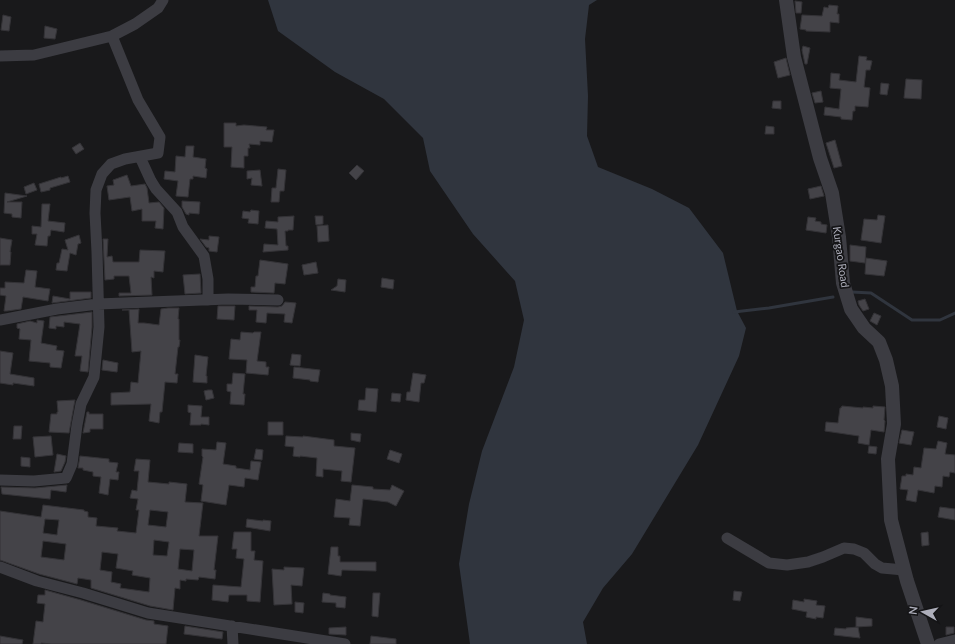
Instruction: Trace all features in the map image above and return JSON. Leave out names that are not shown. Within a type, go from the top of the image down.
[{"type":"street","points":[[0,56],[34,55],[112,36],[135,24],[158,8],[163,0]]},
{"type":"street","name":"Kurgao Road","points":[[786,0],[794,57],[820,158],[832,193],[839,237],[843,283],[851,309],[864,328],[879,342],[886,360],[892,386],[894,424],[888,459],[891,520],[907,581],[928,644]]},
{"type":"street","points":[[0,480],[34,481],[66,478],[72,464],[81,404],[94,377],[99,327],[95,213],[96,190],[102,174],[111,164],[125,159],[158,153],[160,138],[138,100],[112,36]]},
{"type":"street","points":[[140,157],[156,189],[177,212],[183,227],[204,256],[208,279],[208,300]]},
{"type":"street","points":[[0,320],[57,309],[98,304],[228,299],[278,300]]},
{"type":"street","points":[[727,538],[768,563],[787,565],[808,562],[844,548],[854,549],[864,553],[875,564],[882,568],[904,570]]},
{"type":"street","points":[[0,567],[37,581],[83,593],[148,613],[345,644]]},
{"type":"street","points":[[232,626],[233,644]]},
{"type":"street","points":[[939,644],[955,640]]},
{"type":"shaded area","points":[[268,0],[597,0],[589,5],[585,39],[588,96],[587,136],[598,167],[652,189],[689,208],[723,253],[737,311],[746,328],[739,356],[698,445],[632,554],[603,588],[583,622],[587,644],[470,644],[459,564],[469,504],[482,451],[514,367],[524,320],[515,281],[473,234],[430,171],[423,138],[384,99],[335,72],[278,31]]},
{"type":"building","points":[[795,1],[802,2],[801,13],[796,13]]},
{"type":"building","points":[[829,5],[838,6],[837,14],[839,14],[839,23],[830,22],[830,32],[806,31],[800,29],[802,15],[822,16],[824,7],[828,8]]},
{"type":"building","points":[[3,15],[11,17],[9,31],[1,30]]},
{"type":"building","points":[[45,26],[57,29],[55,39],[44,38]]},
{"type":"building","points":[[803,46],[810,48],[807,64],[805,64],[802,50]]},
{"type":"building","points":[[859,56],[867,57],[866,60],[872,61],[870,70],[866,70],[864,87],[870,88],[868,107],[855,106],[852,120],[824,115],[825,107],[839,109],[841,89],[830,88],[831,73],[840,74],[839,80],[856,82]]},
{"type":"building","points":[[786,58],[790,75],[778,78],[774,62]]},
{"type":"building","points":[[906,79],[922,80],[921,99],[904,98]]},
{"type":"building","points":[[881,83],[889,84],[887,95],[880,94]]},
{"type":"building","points":[[821,91],[823,102],[815,103],[812,93]]},
{"type":"building","points":[[773,101],[781,101],[781,109],[772,108]]},
{"type":"building","points":[[224,123],[236,123],[236,126],[244,125],[267,127],[266,130],[274,130],[272,142],[260,141],[260,145],[249,144],[250,148],[248,148],[248,156],[244,156],[244,168],[231,167],[232,147],[224,147]]},
{"type":"building","points":[[766,126],[774,127],[774,134],[765,134]]},
{"type":"building","points":[[835,140],[842,166],[834,168],[826,143]]},
{"type":"building","points":[[80,143],[84,149],[76,154],[72,148]]},
{"type":"building","points":[[186,146],[194,146],[193,157],[206,159],[205,168],[207,169],[206,178],[193,176],[193,179],[190,179],[188,197],[176,196],[178,181],[164,179],[165,171],[175,172],[176,156],[185,157]]},
{"type":"building","points":[[357,165],[364,171],[356,180],[349,173]]},
{"type":"building","points":[[278,169],[286,170],[284,191],[280,191],[279,202],[271,202],[272,188],[276,188]]},
{"type":"building","points":[[260,170],[262,186],[251,185],[252,178],[247,179],[247,171]]},
{"type":"building","points":[[127,175],[131,186],[145,184],[149,203],[159,202],[164,208],[163,229],[155,228],[156,221],[142,221],[142,209],[132,211],[130,197],[109,200],[107,186],[114,185],[113,180]]},
{"type":"building","points":[[68,176],[70,182],[41,192],[39,184]]},
{"type":"building","points":[[34,183],[37,190],[26,194],[24,187]]},
{"type":"building","points":[[821,186],[824,196],[810,199],[808,189]]},
{"type":"building","points":[[5,193],[27,196],[7,202],[22,202],[21,218],[12,217],[12,214],[4,213]]},
{"type":"building","points":[[182,201],[200,202],[199,214],[186,214],[182,207]]},
{"type":"building","points":[[42,204],[50,204],[48,221],[65,223],[64,232],[51,230],[50,236],[48,236],[47,246],[35,245],[37,234],[32,234],[32,226],[41,227]]},
{"type":"building","points":[[251,210],[259,211],[258,224],[248,223],[249,219],[242,218],[243,211],[250,212]]},
{"type":"building","points":[[878,215],[885,216],[881,243],[861,240],[864,219],[877,220]]},
{"type":"building","points":[[294,216],[293,230],[285,231],[286,246],[288,246],[288,250],[263,252],[264,244],[278,245],[277,229],[265,228],[266,221],[278,222],[278,217]]},
{"type":"building","points":[[315,216],[323,216],[323,224],[316,225]]},
{"type":"building","points":[[808,217],[816,218],[815,221],[827,225],[826,233],[806,230]]},
{"type":"building","points":[[328,225],[329,241],[318,242],[317,226]]},
{"type":"building","points":[[79,235],[81,243],[78,244],[76,255],[70,253],[67,271],[56,270],[62,249],[68,250],[65,240]]},
{"type":"building","points":[[209,236],[219,237],[217,252],[209,251],[209,248],[206,247],[200,239],[209,240]]},
{"type":"building","points":[[0,238],[12,240],[10,265],[0,265]]},
{"type":"building","points":[[103,239],[108,239],[107,257],[112,256],[113,262],[139,262],[140,250],[165,251],[163,272],[154,271],[154,278],[151,277],[152,295],[119,296],[119,293],[131,293],[129,276],[114,276],[114,279],[105,280]]},
{"type":"building","points":[[850,245],[866,247],[865,263],[850,261]]},
{"type":"building","points":[[866,258],[887,261],[884,276],[865,274]]},
{"type":"building","points":[[260,260],[288,264],[285,284],[275,283],[274,293],[251,292],[251,287],[255,287]]},
{"type":"building","points":[[316,262],[318,273],[304,275],[302,265]]},
{"type":"building","points":[[26,270],[37,271],[35,287],[50,289],[48,301],[23,297],[21,309],[4,311],[6,296],[0,295],[0,288],[5,288],[5,282],[24,283]]},
{"type":"building","points":[[200,274],[201,293],[185,294],[183,275]]},
{"type":"building","points":[[382,278],[394,280],[393,289],[381,287]]},
{"type":"building","points":[[338,279],[346,280],[345,292],[331,290],[337,286]]},
{"type":"building","points":[[70,292],[91,292],[91,298],[52,303],[53,296],[70,299]]},
{"type":"building","points":[[865,299],[869,309],[863,311],[858,301]]},
{"type":"building","points":[[285,302],[296,303],[292,323],[284,322],[285,314],[267,313],[266,323],[256,322],[257,310],[249,310],[249,306],[278,307],[282,306]]},
{"type":"building","points":[[218,306],[235,306],[234,320],[217,319]]},
{"type":"building","points":[[179,308],[178,319],[180,340],[175,374],[178,374],[177,383],[165,382],[162,412],[160,412],[159,423],[149,421],[151,404],[111,405],[111,393],[130,392],[131,382],[138,383],[141,351],[132,352],[129,310],[122,310],[139,309],[138,323],[159,325],[161,309]]},
{"type":"building","points":[[92,312],[88,372],[80,371],[82,356],[75,356],[80,324],[64,322],[64,327],[56,326],[56,329],[49,328],[50,317]]},
{"type":"building","points":[[874,313],[881,316],[877,325],[870,321]]},
{"type":"building","points":[[37,320],[44,321],[41,343],[57,346],[56,350],[64,351],[61,368],[50,367],[50,363],[29,361],[31,340],[19,339],[20,329],[17,328],[17,324],[30,321],[37,323]]},
{"type":"building","points":[[241,332],[261,332],[257,361],[266,362],[266,367],[269,367],[268,375],[246,373],[247,360],[229,359],[231,339],[240,340]]},
{"type":"building","points":[[0,351],[13,353],[10,374],[34,378],[34,386],[0,383]]},
{"type":"building","points":[[292,354],[301,355],[300,366],[290,365]]},
{"type":"building","points":[[195,355],[208,357],[206,376],[207,383],[193,382]]},
{"type":"building","points":[[103,360],[118,363],[117,372],[102,370]]},
{"type":"building","points":[[294,367],[320,370],[318,382],[293,378]]},
{"type":"building","points":[[233,373],[245,374],[243,394],[245,394],[244,405],[230,404],[231,392],[227,391],[227,384],[232,384]]},
{"type":"building","points":[[413,373],[426,375],[424,383],[421,383],[419,402],[406,400],[407,392],[410,392]]},
{"type":"building","points":[[366,388],[378,389],[376,412],[358,410],[359,400],[365,400]]},
{"type":"building","points":[[212,390],[214,398],[206,400],[204,391]]},
{"type":"building","points":[[392,393],[401,394],[400,402],[391,401]]},
{"type":"building","points":[[75,400],[69,433],[49,432],[51,414],[57,414],[58,412],[57,401]]},
{"type":"building","points":[[188,405],[202,406],[201,417],[209,417],[209,425],[190,425],[191,413],[188,412]]},
{"type":"building","points":[[842,406],[863,408],[873,408],[873,406],[885,407],[884,432],[871,430],[869,445],[858,443],[859,436],[825,431],[826,422],[838,423],[840,408]]},
{"type":"building","points":[[87,412],[89,412],[89,414],[103,414],[103,429],[90,429],[90,432],[83,433]]},
{"type":"building","points":[[939,416],[948,418],[946,429],[937,427]]},
{"type":"building","points":[[268,422],[283,422],[283,435],[268,435]]},
{"type":"building","points":[[14,426],[22,426],[21,439],[13,439]]},
{"type":"building","points":[[902,430],[914,432],[911,445],[899,443]]},
{"type":"building","points":[[351,433],[361,434],[360,442],[351,440]]},
{"type":"building","points":[[51,436],[53,455],[35,457],[33,437]]},
{"type":"building","points":[[286,436],[303,436],[334,440],[334,446],[355,448],[351,482],[341,481],[342,471],[323,469],[323,477],[316,476],[317,458],[293,456],[294,447],[285,446]]},
{"type":"building","points":[[938,441],[947,443],[945,454],[955,455],[955,473],[950,472],[949,477],[943,476],[942,487],[935,486],[934,493],[918,490],[916,502],[906,500],[908,490],[900,489],[902,476],[906,476],[906,474],[913,475],[914,467],[921,468],[924,448],[936,449]]},
{"type":"building","points":[[217,442],[226,443],[223,464],[250,470],[251,461],[261,462],[258,480],[245,478],[244,487],[229,485],[226,505],[201,501],[203,485],[199,484],[203,457],[202,449],[216,450]]},
{"type":"building","points":[[179,443],[193,444],[193,453],[178,452]]},
{"type":"building","points":[[869,446],[877,447],[876,454],[868,453]]},
{"type":"building","points":[[256,449],[263,450],[262,460],[254,459]]},
{"type":"building","points":[[390,450],[402,454],[399,463],[387,459]]},
{"type":"building","points":[[57,454],[66,456],[65,462],[61,471],[54,472]]},
{"type":"building","points":[[80,456],[109,459],[109,462],[118,463],[116,472],[119,472],[118,480],[110,479],[108,495],[99,493],[101,477],[93,476],[93,472],[83,470],[83,468],[78,468]]},
{"type":"building","points":[[21,457],[30,458],[30,467],[21,466]]},
{"type":"building","points":[[136,459],[150,460],[148,482],[187,484],[185,502],[203,503],[199,536],[218,536],[214,570],[216,570],[215,579],[199,577],[198,580],[180,580],[180,589],[175,588],[173,610],[150,606],[91,588],[91,580],[78,578],[77,584],[39,574],[0,560],[0,511],[41,517],[43,505],[84,510],[88,512],[88,517],[97,518],[96,526],[118,528],[117,531],[136,533],[139,510],[136,510],[138,499],[130,498],[132,490],[137,491],[139,471],[134,471]],"holes":[[[150,510],[168,512],[166,527],[148,525]],[[45,519],[59,520],[57,535],[43,533]],[[154,540],[169,542],[167,556],[153,555]],[[43,541],[66,544],[64,560],[41,557]],[[180,549],[194,550],[192,571],[178,569]],[[102,552],[118,554],[116,568],[133,571],[132,575],[150,578],[149,592],[120,588],[121,584],[111,582],[112,572],[100,570]]]},
{"type":"building","points":[[67,485],[66,492],[51,490],[50,499],[2,494],[1,487],[35,488]]},
{"type":"building","points":[[352,485],[373,487],[373,489],[390,490],[392,485],[404,491],[396,506],[388,502],[363,499],[360,526],[349,525],[350,518],[334,517],[336,499],[350,501]]},
{"type":"building","points":[[940,507],[955,509],[955,520],[938,517]]},
{"type":"building","points":[[247,519],[271,521],[270,531],[246,527]]},
{"type":"building","points":[[234,532],[251,532],[251,551],[255,551],[254,560],[263,561],[260,602],[247,601],[247,595],[229,595],[228,602],[212,600],[213,585],[241,587],[244,559],[236,558],[237,549],[232,549]]},
{"type":"building","points":[[928,532],[929,545],[922,546],[921,533]]},
{"type":"building","points":[[331,547],[338,547],[340,562],[376,562],[376,571],[342,570],[341,576],[328,574]]},
{"type":"building","points":[[284,567],[304,568],[302,586],[291,585],[292,604],[274,605],[272,569],[284,570]]},
{"type":"building","points":[[45,590],[146,620],[154,621],[154,624],[168,626],[166,644],[33,644],[36,621],[43,622],[45,604],[37,603],[38,595],[45,595]]},
{"type":"building","points":[[734,591],[742,592],[740,601],[733,600]]},
{"type":"building","points":[[323,593],[346,597],[345,608],[336,607],[336,603],[322,602]]},
{"type":"building","points":[[373,593],[380,593],[378,617],[372,616]]},
{"type":"building","points":[[804,599],[817,601],[816,605],[825,606],[823,618],[816,617],[816,619],[806,617],[807,612],[792,609],[793,600],[804,602]]},
{"type":"building","points":[[295,602],[304,603],[303,613],[295,612]]},
{"type":"building","points":[[856,617],[872,619],[872,626],[856,627]]},
{"type":"building","points":[[185,626],[223,632],[222,639],[184,634]]},
{"type":"building","points":[[346,627],[346,635],[329,634],[329,628]]},
{"type":"building","points":[[858,627],[860,638],[834,635],[835,628],[846,629]]},
{"type":"building","points":[[946,627],[954,627],[954,633],[946,635]]},
{"type":"building","points":[[0,636],[23,640],[22,644],[0,644]]},
{"type":"building","points":[[371,636],[396,639],[396,644],[370,644]]},
{"type":"waterway","points":[[852,292],[871,293],[912,320],[940,320],[955,313]]},
{"type":"waterway","points":[[734,312],[769,308],[833,297]]}]
